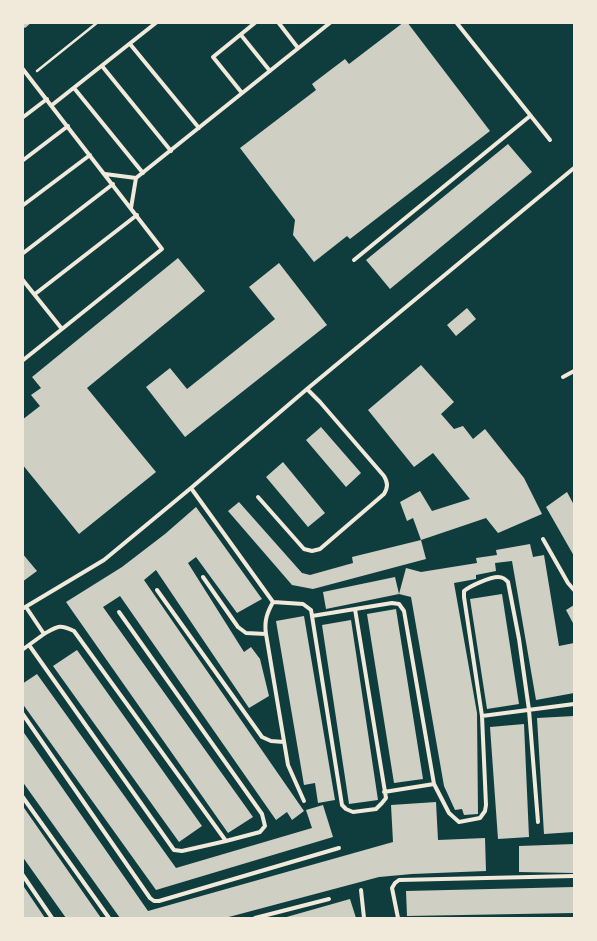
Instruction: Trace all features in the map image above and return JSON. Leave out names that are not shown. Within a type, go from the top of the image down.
[{"type":"lane","points":[[52,106],[158,22]]},
{"type":"lane","points":[[242,93],[213,57],[256,22]]},
{"type":"lane","points":[[278,22],[298,48]]},
{"type":"lane","points":[[105,174],[136,178],[331,22]]},
{"type":"lane","points":[[456,22],[550,140]]},
{"type":"lane","points":[[241,35],[270,71]]},
{"type":"lane","points":[[130,44],[199,128]]},
{"type":"lane","points":[[102,66],[171,151]]},
{"type":"lane","points":[[22,361],[162,248],[30,77],[23,71]]},
{"type":"lane","points":[[74,88],[143,173]]},
{"type":"lane","points":[[22,118],[47,99]]},
{"type":"lane","points":[[354,260],[530,116]]},
{"type":"lane","points":[[22,161],[68,126]]},
{"type":"lane","points":[[22,206],[90,155]]},
{"type":"lane","points":[[44,634],[24,608],[104,560],[574,168]]},
{"type":"lane","points":[[131,208],[136,178]]},
{"type":"lane","points":[[22,254],[113,184]]},
{"type":"lane","points":[[35,294],[137,215]]},
{"type":"lane","points":[[22,278],[62,329]]},
{"type":"lane","points":[[563,378],[574,371]]},
{"type":"lane","points":[[258,497],[304,549],[312,551],[320,549],[384,494],[387,489],[387,481],[384,476],[307,389]]},
{"type":"lane","points":[[191,488],[273,602]]},
{"type":"lane","points":[[543,539],[568,584],[574,590]]},
{"type":"lane","points":[[203,577],[238,627],[246,633],[266,634]]},
{"type":"lane","points":[[312,616],[392,602],[399,604],[404,611],[434,784],[450,813],[459,822],[480,818],[485,811],[486,805],[482,716],[464,591],[469,586],[497,577],[504,578],[508,582],[519,639],[529,710],[538,822]]},
{"type":"lane","points":[[157,590],[262,737],[271,741],[284,742]]},
{"type":"lane","points":[[273,602],[303,604],[311,610],[342,805],[353,812],[376,809],[386,798],[355,608]]},
{"type":"lane","points":[[273,602],[267,613],[265,628],[288,765],[304,801]]},
{"type":"lane","points":[[29,645],[174,850],[182,851],[226,842],[260,832],[265,826],[262,814],[119,612]]},
{"type":"lane","points":[[22,650],[56,626],[64,626],[74,631],[226,842]]},
{"type":"lane","points":[[482,716],[574,704]]},
{"type":"lane","points":[[22,713],[150,898],[154,901],[339,848]]},
{"type":"lane","points":[[384,792],[434,784]]},
{"type":"lane","points":[[22,796],[109,918]]},
{"type":"lane","points":[[22,874],[52,918]]},
{"type":"lane","points":[[398,918],[392,888],[394,883],[399,880],[574,876]]},
{"type":"lane","points":[[361,890],[364,918]]},
{"type":"lane","points":[[255,918],[329,899]]},
{"type":"path","points":[[30,77],[98,22]]},
{"type":"building","points":[[22,22],[32,22],[25,28],[22,26]]},
{"type":"building","points":[[404,22],[407,22],[490,131],[350,239],[347,236],[314,262],[293,235],[295,220],[240,148],[316,90],[312,84],[345,59],[349,64]]},
{"type":"building","points":[[508,144],[532,172],[390,289],[366,260]]},
{"type":"building","points":[[178,258],[205,291],[87,388],[156,472],[79,534],[22,464],[22,420],[40,406],[31,395],[41,388],[32,377]]},
{"type":"building","points":[[279,263],[327,325],[185,437],[146,387],[170,368],[187,389],[275,319],[249,287]]},
{"type":"building","points":[[467,308],[476,319],[456,336],[447,325]]},
{"type":"building","points":[[421,365],[454,402],[441,414],[454,429],[463,426],[473,439],[485,429],[524,478],[542,514],[498,533],[486,518],[421,540],[413,518],[407,521],[400,502],[420,491],[432,511],[470,499],[433,453],[414,467],[368,410]]},
{"type":"building","points":[[321,427],[361,473],[346,487],[306,440]]},
{"type":"building","points":[[283,462],[325,513],[308,527],[266,477]]},
{"type":"building","points":[[567,492],[574,505],[574,556],[546,507]]},
{"type":"building","points":[[239,502],[302,573],[310,575],[353,563],[352,557],[421,540],[426,559],[313,589],[292,585],[228,511]]},
{"type":"building","points":[[196,507],[262,599],[237,613],[196,557],[188,563],[244,652],[251,647],[260,659],[269,696],[249,708],[156,570],[144,580],[304,811],[292,820],[287,812],[276,820],[120,596],[103,607],[253,817],[228,833],[66,602],[122,567]]},
{"type":"building","points":[[530,544],[533,557],[544,555],[559,646],[574,643],[574,693],[536,700],[512,561],[495,563],[496,571],[476,575],[476,579],[454,583],[477,713],[478,814],[464,815],[462,809],[455,810],[444,786],[411,597],[399,594],[406,568],[421,572],[477,563],[476,558],[497,555],[496,550]]},
{"type":"building","points":[[22,553],[37,571],[22,582]]},
{"type":"building","points":[[395,577],[399,594],[326,609],[323,592]]},
{"type":"building","points":[[502,594],[519,704],[487,709],[470,599]]},
{"type":"building","points":[[574,605],[574,625],[566,610]]},
{"type":"building","points":[[396,609],[423,779],[394,783],[367,614]]},
{"type":"building","points":[[304,616],[335,800],[318,803],[315,783],[304,785],[276,621]]},
{"type":"building","points":[[351,620],[378,800],[349,804],[322,625]]},
{"type":"building","points":[[77,650],[202,826],[179,842],[53,666]]},
{"type":"building","points":[[37,674],[176,868],[312,828],[306,810],[323,805],[333,837],[156,890],[22,703],[22,684]]},
{"type":"building","points":[[574,716],[574,832],[544,834],[537,718]]},
{"type":"building","points":[[524,724],[529,837],[498,839],[490,727]]},
{"type":"building","points":[[22,730],[148,911],[393,842],[391,805],[436,802],[438,840],[485,838],[486,871],[379,877],[225,918],[120,918],[22,781]]},
{"type":"building","points":[[22,805],[101,918],[66,918],[22,856]]},
{"type":"building","points":[[574,844],[574,873],[519,872],[519,846]]},
{"type":"building","points":[[22,884],[45,918],[22,918]]},
{"type":"building","points":[[574,887],[574,913],[407,916],[406,891]]},
{"type":"building","points":[[350,899],[356,918],[283,918]]}]
